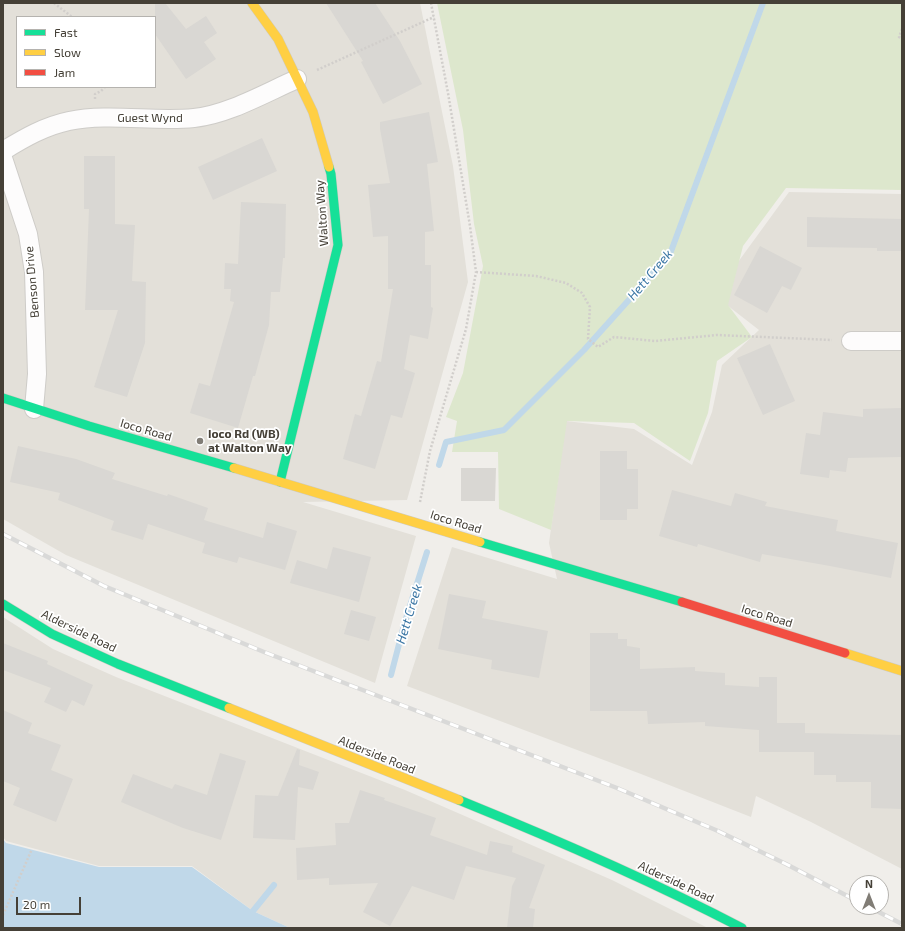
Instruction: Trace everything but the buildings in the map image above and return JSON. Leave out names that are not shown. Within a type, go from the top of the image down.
[{"type":"street","name":"Walton Way","points":[[252,3],[278,39],[313,112],[331,174],[338,245],[280,482]]},
{"type":"street","name":"Guest Wynd","points":[[3,151],[29,136],[51,126],[70,121],[98,118],[194,118],[211,115],[245,103],[297,79]]},
{"type":"street","name":"Benson Drive","points":[[3,158],[28,234],[34,272],[37,374],[34,409]]},
{"type":"street","points":[[851,341],[902,341]]},
{"type":"street","name":"Ioco Road","points":[[3,398],[34,409],[718,613],[902,671]]},
{"type":"street","name":"Alderside Road","points":[[3,604],[52,634],[118,664],[545,835],[704,908],[742,928]]},
{"type":"path","points":[[54,3],[71,16]]},
{"type":"path","points":[[413,521],[419,506],[430,451],[466,329],[476,272],[448,93],[431,3]]},
{"type":"path","points":[[297,79],[434,17]]},
{"type":"path","points":[[902,29],[899,37],[902,38]]},
{"type":"path","points":[[476,272],[536,276],[566,283],[582,293],[590,307],[588,339],[598,346],[614,337],[656,341],[717,335],[851,341]]},
{"type":"path","points":[[3,915],[32,849]]},
{"type":"shaded area","points":[[3,3],[420,3],[453,166],[468,282],[407,500],[303,502],[416,536],[375,683],[66,555],[3,519]]},
{"type":"shaded area","points":[[789,192],[902,194],[902,869],[811,822],[756,796],[751,817],[407,686],[452,547],[557,579],[549,543],[566,421],[634,429],[692,465],[712,412],[722,365],[759,330],[714,295]]},
{"type":"shaded area","points":[[3,617],[53,649],[116,677],[405,790],[612,880],[708,928],[290,928],[253,911],[192,866],[99,866],[6,841],[3,837]]},
{"type":"green space","points":[[437,3],[902,3],[902,190],[786,188],[743,246],[728,305],[752,337],[717,361],[708,413],[690,461],[634,423],[567,421],[551,530],[499,509],[498,452],[452,452],[457,421],[446,417],[463,373],[483,266],[474,224],[463,130]]},
{"type":"water","points":[[3,839],[6,843],[99,867],[192,867],[253,911],[290,928],[3,928]]},
{"type":"waterway","name":"Hett Creek","points":[[439,465],[446,442],[504,430],[584,350],[670,254],[763,3]]},
{"type":"waterway","name":"Hett Creek","points":[[391,675],[404,625],[427,552]]},
{"type":"waterway","name":"Hett Creek","points":[[253,911],[274,885]]},
{"type":"railway","points":[[3,534],[104,586],[264,652],[617,788],[718,831],[849,897]]},
{"type":"railway","points":[[885,915],[902,924]]},
{"type":"traffic: fast","points":[[280,482],[338,245],[329,167]]},
{"type":"traffic: fast","points":[[3,398],[89,426],[234,468]]},
{"type":"traffic: fast","points":[[480,542],[682,602]]},
{"type":"traffic: fast","points":[[3,604],[52,634],[118,664],[229,708]]},
{"type":"traffic: fast","points":[[459,800],[602,861],[672,893],[742,928]]},
{"type":"traffic: slow","points":[[252,3],[278,39],[313,112],[329,167]]},
{"type":"traffic: slow","points":[[234,468],[480,542]]},
{"type":"traffic: slow","points":[[845,653],[902,671]]},
{"type":"traffic: slow","points":[[229,708],[459,800]]},
{"type":"traffic: jam","points":[[682,602],[845,653]]},
{"type":"place","name":"Ioco Rd (WB) at Walton Way","points":[[200,441]]}]
